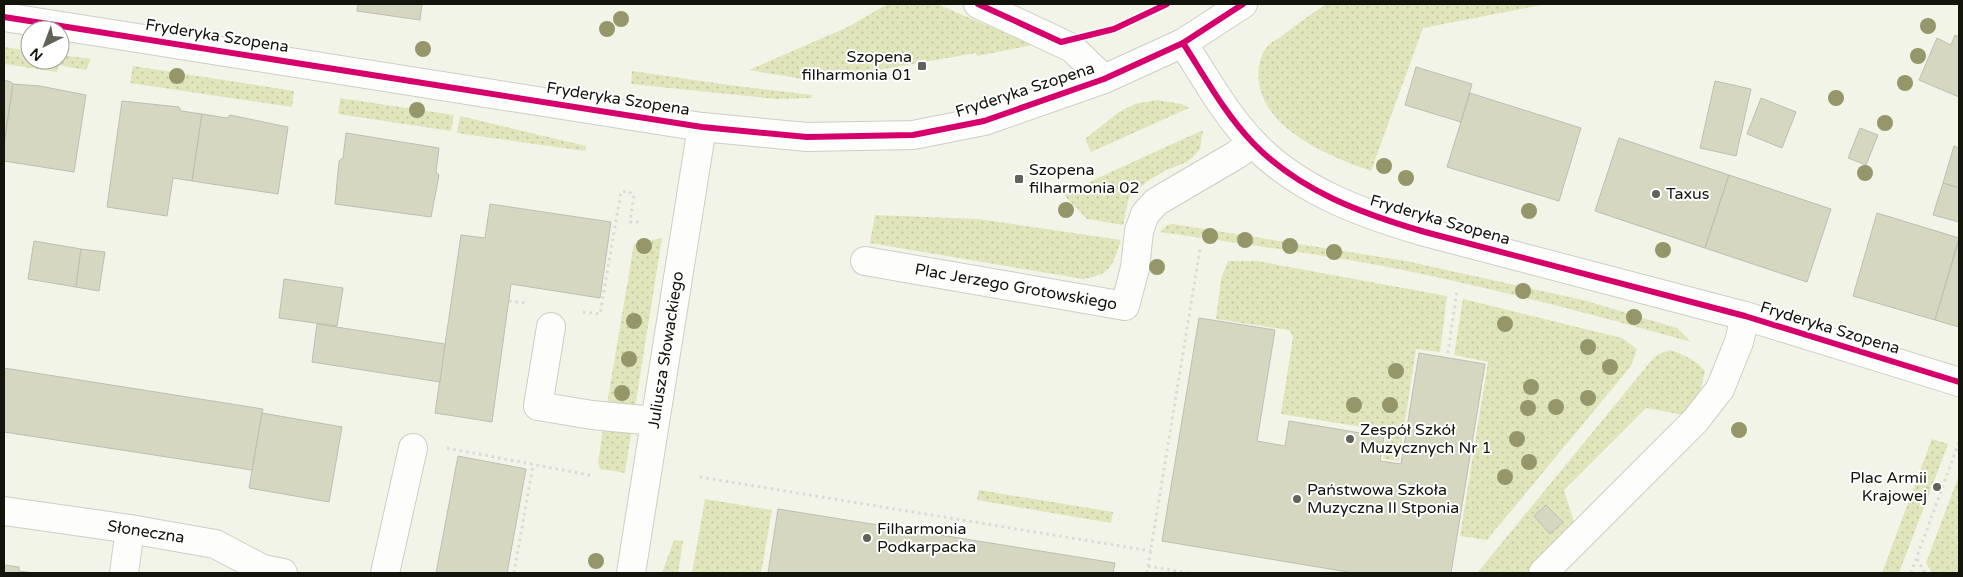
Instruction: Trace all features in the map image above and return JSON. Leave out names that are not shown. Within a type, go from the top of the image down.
[{"type":"street","points":[[978,4],[1072,48],[1104,79]]},
{"type":"street","points":[[1183,43],[1243,4]]},
{"type":"street","name":"Fryderyka Szopena","points":[[4,17],[702,126],[807,137],[913,136],[984,121],[1104,79],[1183,43],[1224,107],[1253,143],[1279,166],[1342,203],[1377,218],[1434,235],[1745,316],[1959,382]]},
{"type":"street","name":"Juliusza Słowackiego","points":[[631,573],[702,126]]},
{"type":"street","name":"Plac Jerzego Grotowskiego","points":[[865,261],[1125,306],[1145,214],[1156,202],[1253,143]]},
{"type":"street","points":[[1542,573],[1702,413],[1720,389],[1739,342],[1745,316]]},
{"type":"street","points":[[551,327],[538,406],[592,415],[654,421]]},
{"type":"street","points":[[385,573],[413,448]]},
{"type":"street","name":"Słoneczna","points":[[4,511],[130,529],[215,544],[263,569],[283,573]]},
{"type":"street","points":[[124,573],[130,529]]},
{"type":"path","points":[[582,312],[600,314],[621,192],[628,191],[634,195],[630,222],[641,222]]},
{"type":"path","points":[[1147,573],[1200,249]]},
{"type":"path","points":[[1448,353],[1457,291]]},
{"type":"path","points":[[509,301],[528,303]]},
{"type":"path","points":[[1911,573],[1959,442]]},
{"type":"path","points":[[413,448],[434,446],[594,476]]},
{"type":"path","points":[[514,573],[533,465]]},
{"type":"path","points":[[700,477],[1151,551]]},
{"type":"path","points":[[1917,558],[1925,573]]},
{"type":"path","points":[[1148,566],[1188,573]]},
{"type":"green space","points":[[892,4],[937,4],[1033,45],[977,56],[976,53],[832,78],[804,79],[749,70],[848,27],[884,6]]},
{"type":"green space","points":[[1326,4],[1546,4],[1423,28],[1371,171],[1320,150],[1287,128],[1274,115],[1264,100],[1259,83],[1259,64],[1268,46]]},
{"type":"green space","points":[[4,47],[20,49],[20,66],[4,64]]},
{"type":"green space","points":[[70,56],[91,59],[86,70],[70,67]]},
{"type":"green space","points":[[133,66],[294,91],[292,107],[130,83]]},
{"type":"green space","points":[[632,71],[812,95],[812,98],[777,99],[631,84]]},
{"type":"green space","points":[[340,98],[454,115],[451,131],[338,114]]},
{"type":"green space","points":[[1156,100],[1182,104],[1189,108],[1091,152],[1085,139],[1119,112],[1135,104]]},
{"type":"green space","points":[[460,116],[586,146],[585,151],[457,133]]},
{"type":"green space","points":[[1203,130],[1200,149],[1193,157],[1185,163],[1166,170],[1148,181],[1129,197],[1123,225],[1087,219],[1063,194]]},
{"type":"green space","points":[[875,215],[978,219],[1121,240],[1110,267],[1100,275],[1083,279],[870,243]]},
{"type":"green space","points":[[1173,224],[1406,261],[1583,300],[1677,328],[1691,342],[1548,303],[1403,270],[1312,254],[1160,232],[1167,225]]},
{"type":"green space","points":[[662,238],[635,408],[607,404],[634,244]]},
{"type":"green space","points":[[1228,261],[1257,261],[1447,296],[1440,352],[1416,349],[1399,461],[1383,459],[1387,431],[1281,414],[1293,337],[1289,330],[1216,319],[1221,279]]},
{"type":"green space","points":[[1463,299],[1622,338],[1637,349],[1631,366],[1487,540],[1460,536],[1488,362],[1454,355]]},
{"type":"green space","points":[[1670,350],[1689,358],[1705,371],[1699,396],[1684,415],[1646,408],[1564,490],[1575,525],[1527,573],[1477,573],[1651,361],[1657,355]]},
{"type":"green space","points":[[604,423],[632,428],[625,473],[600,469],[598,463]]},
{"type":"green space","points":[[1932,439],[1948,444],[1899,573],[1882,573]]},
{"type":"green space","points":[[1959,475],[1959,573],[1932,573],[1926,563]]},
{"type":"green space","points":[[979,490],[1113,512],[1111,523],[977,500]]},
{"type":"green space","points":[[705,499],[772,510],[761,573],[692,573]]},
{"type":"green space","points":[[674,540],[683,541],[678,573],[662,573]]},
{"type":"building","points":[[358,4],[422,4],[420,20],[357,11]]},
{"type":"building","points":[[1955,35],[1959,37],[1959,97],[1919,80],[1937,38],[1951,45]]},
{"type":"building","points":[[1416,67],[1472,84],[1461,122],[1405,105]]},
{"type":"building","points":[[4,80],[13,84],[4,145]]},
{"type":"building","points":[[1715,81],[1751,89],[1736,156],[1700,148]]},
{"type":"building","points":[[13,84],[40,86],[86,95],[74,172],[4,161],[4,145]]},
{"type":"building","points":[[1470,93],[1581,128],[1559,201],[1447,167]]},
{"type":"building","points":[[1761,98],[1796,112],[1782,148],[1747,134]]},
{"type":"building","points":[[122,101],[179,107],[181,111],[202,114],[192,181],[173,178],[167,216],[107,207]]},
{"type":"building","points":[[202,114],[227,118],[230,115],[288,127],[278,194],[192,181]]},
{"type":"building","points":[[1860,128],[1878,135],[1866,165],[1848,158]]},
{"type":"building","points":[[346,133],[439,148],[436,172],[439,175],[431,217],[335,204],[339,161],[343,158]]},
{"type":"building","points":[[1619,138],[1729,175],[1705,248],[1595,211]]},
{"type":"building","points":[[1954,146],[1959,148],[1959,188],[1943,183]]},
{"type":"building","points":[[1729,175],[1831,209],[1807,282],[1705,248]]},
{"type":"building","points":[[1943,183],[1959,188],[1959,222],[1933,215]]},
{"type":"building","points":[[490,204],[611,222],[600,298],[511,284],[492,422],[435,413],[461,235],[485,238]]},
{"type":"building","points":[[1877,213],[1959,238],[1935,320],[1853,296]]},
{"type":"building","points":[[34,241],[81,249],[76,287],[28,279]]},
{"type":"building","points":[[1959,244],[1959,327],[1935,320]]},
{"type":"building","points":[[81,249],[105,252],[99,291],[76,287]]},
{"type":"building","points":[[284,279],[343,288],[337,326],[279,318]]},
{"type":"building","points":[[1199,318],[1275,330],[1257,441],[1285,446],[1289,421],[1384,437],[1380,461],[1401,464],[1419,353],[1485,364],[1451,573],[1354,573],[1162,541]]},
{"type":"building","points":[[317,324],[445,344],[440,382],[312,362]]},
{"type":"building","points":[[4,368],[263,409],[252,470],[4,432]]},
{"type":"building","points":[[262,413],[342,427],[329,502],[249,488]]},
{"type":"building","points":[[458,456],[526,469],[507,573],[436,573]]},
{"type":"building","points":[[1546,505],[1563,522],[1550,534],[1534,516]]},
{"type":"building","name":"Filharmonia Podkarpacka","points":[[778,509],[1115,563],[1113,573],[768,573]]},
{"type":"building","points":[[4,565],[19,567],[19,571],[34,573],[4,573]]},
{"type":"cycle path","points":[[978,4],[1061,42],[1114,29],[1167,4]]},
{"type":"cycle path","points":[[4,17],[702,127],[807,137],[913,135],[984,121],[1104,79],[1183,43],[1243,4]]},
{"type":"cycle path","points":[[1183,43],[1224,108],[1253,143],[1271,160],[1311,188],[1355,209],[1425,232],[1745,316],[1959,382]]},
{"type":"place","name":"Szopena filharmonia 01","points":[[922,66]]},
{"type":"place","name":"Szopena filharmonia 02","points":[[1019,179]]},
{"type":"place","name":"Taxus","points":[[1656,194]]},
{"type":"place","name":"Zespół Szkół Muzycznych Nr 1","points":[[1350,439]]},
{"type":"place","name":"Plac Armii Krajowej","points":[[1937,487]]},
{"type":"place","name":"Państwowa Szkoła Muzyczna II Stponia","points":[[1297,499]]},
{"type":"place","name":"Filharmonia Podkarpacka","points":[[867,538]]}]
